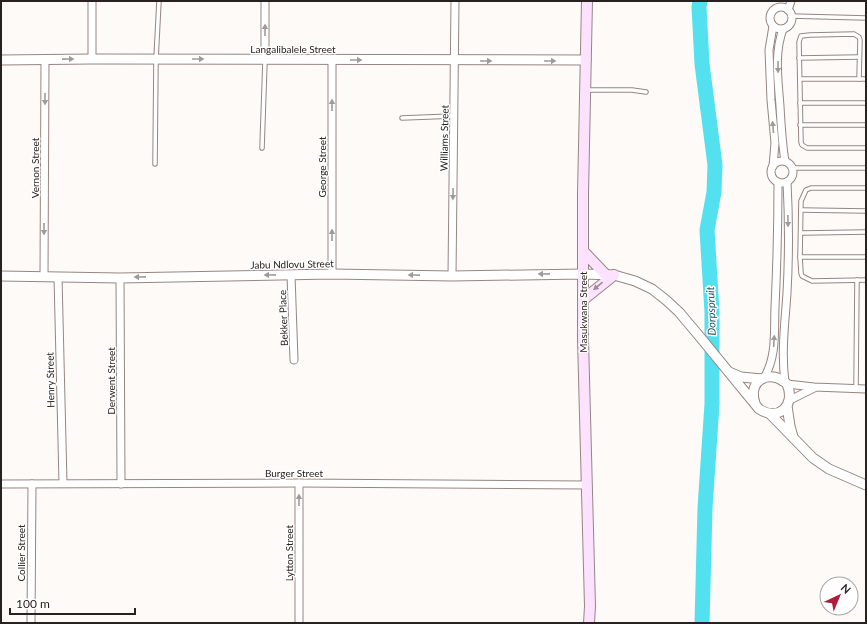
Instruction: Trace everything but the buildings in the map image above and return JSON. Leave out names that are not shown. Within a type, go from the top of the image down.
[{"type":"main road","name":"Masukwana Street","points":[[587,1],[583,339],[590,606],[589,623]]},
{"type":"main road","points":[[584,252],[610,274],[584,299]]},
{"type":"street","points":[[92,1],[92,59]]},
{"type":"street","points":[[265,1],[265,60]]},
{"type":"street","name":"Williams Street","points":[[452,276],[455,1]]},
{"type":"street","points":[[790,13],[777,4],[770,16],[773,26],[769,50],[774,143],[773,166],[771,173],[778,182],[786,182],[792,178],[793,168],[785,161],[782,143],[777,69],[778,47],[783,29],[790,24],[791,1]]},
{"type":"street","points":[[773,26],[783,29]]},
{"type":"street","name":"Langalibalele Street","points":[[1,60],[586,60]]},
{"type":"street","name":"Vernon Street","points":[[44,276],[45,60]]},
{"type":"street","name":"George Street","points":[[332,60],[332,274]]},
{"type":"street","points":[[773,166],[778,162],[785,161]]},
{"type":"street","points":[[778,182],[777,273],[773,357],[769,370],[758,382],[753,392],[755,404],[764,412],[770,414],[777,413],[783,410],[789,403],[814,387]]},
{"type":"street","points":[[786,182],[789,221],[787,291],[782,352],[786,383],[790,390],[789,403],[792,437]]},
{"type":"street","name":"Jabu Ndlovu Street","points":[[1,276],[120,278],[332,274],[452,276],[610,274],[635,281],[652,289],[666,300],[679,312],[755,404]]},
{"type":"street","name":"Bekker Place","points":[[291,275],[294,360]]},
{"type":"street","name":"Henry Street","points":[[58,277],[63,483]]},
{"type":"street","name":"Derwent Street","points":[[120,278],[121,484]]},
{"type":"street","points":[[727,370],[741,376],[763,378],[776,377],[786,383],[798,386],[866,388]]},
{"type":"street","points":[[770,414],[813,458],[828,469],[866,485]]},
{"type":"street","name":"Burger Street","points":[[1,484],[299,483],[586,485]]},
{"type":"street","name":"Lytton Street","points":[[299,483],[299,623]]},
{"type":"street","name":"Collier Street","points":[[31,623],[32,484]]},
{"type":"lane","points":[[156,164],[156,59],[160,1]]},
{"type":"lane","points":[[790,13],[866,18]]},
{"type":"lane","points":[[859,79],[860,40],[857,35],[817,34],[801,36],[799,42],[799,58],[800,125],[802,145],[806,148],[866,148]]},
{"type":"lane","points":[[799,58],[860,57]]},
{"type":"lane","points":[[262,148],[265,60]]},
{"type":"lane","points":[[800,79],[866,79]]},
{"type":"lane","points":[[586,90],[632,90],[646,92]]},
{"type":"lane","points":[[800,103],[866,103]]},
{"type":"lane","points":[[402,118],[454,116]]},
{"type":"lane","points":[[800,125],[866,124]]},
{"type":"lane","points":[[793,168],[866,168]]},
{"type":"lane","points":[[866,188],[811,188],[806,190],[801,201],[802,233],[800,257],[800,273],[805,279],[812,281],[866,280]]},
{"type":"lane","points":[[801,210],[866,211]]},
{"type":"lane","points":[[802,233],[866,232]]},
{"type":"lane","points":[[800,257],[866,258]]},
{"type":"lane","points":[[856,388],[857,280]]},
{"type":"waterway","name":"Dorpspruit","points":[[700,1],[702,64],[715,165],[714,192],[707,230],[712,312],[712,404],[705,508],[702,623]]}]
